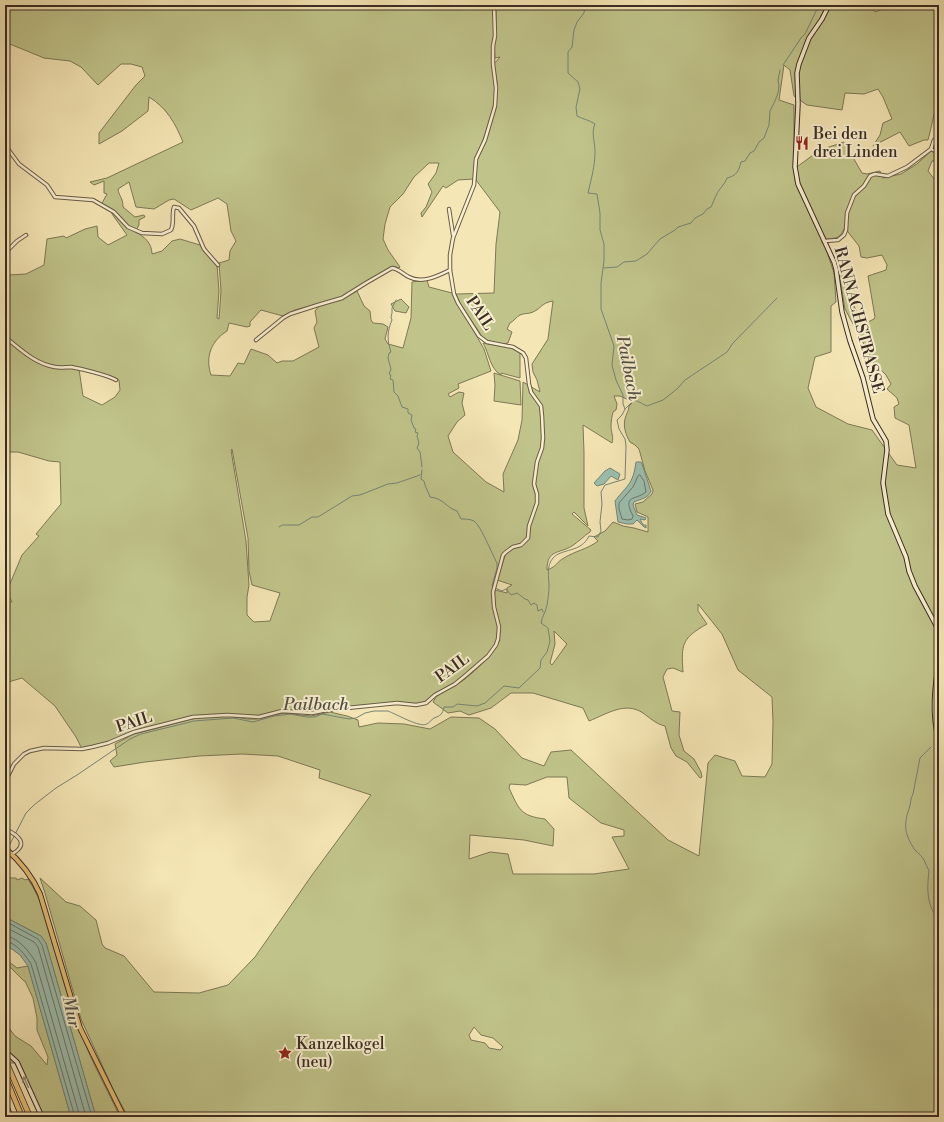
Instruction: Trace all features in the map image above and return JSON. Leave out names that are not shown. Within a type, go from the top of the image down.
[{"type":"highway","points":[[6,1061],[30,1117]]},
{"type":"highway","points":[[5,1076],[22,1117]]},
{"type":"main road","points":[[8,850],[30,875],[40,894],[80,1028],[124,1117]]},
{"type":"street","name":"PAIL","points":[[5,782],[14,764],[24,754],[30,751],[44,748],[82,749],[92,747],[108,743],[134,732],[193,717],[227,715],[259,717],[282,711],[312,714],[327,710],[397,703],[422,704],[429,701],[439,692],[455,684],[496,645],[498,639],[498,627],[493,592],[503,556],[513,547],[521,545],[528,538],[537,502],[537,494],[534,484],[537,462],[542,448],[543,438],[541,406],[531,392],[528,384],[526,358],[523,353],[513,347],[487,342],[479,336],[454,294],[450,270],[450,255],[453,238],[474,184],[476,160],[495,106],[496,88],[493,64],[493,46],[495,36],[494,5]]},
{"type":"street","name":"RANNACHSTRASSE","points":[[829,5],[822,19],[809,38],[797,73],[798,104],[795,172],[798,184],[825,241],[836,269],[842,312],[852,348],[863,378],[871,413],[886,441],[887,450],[883,484],[888,514],[906,557],[909,571],[915,586],[938,629],[939,639]]},
{"type":"street","points":[[825,241],[838,240],[844,234],[846,230],[847,213],[854,195],[864,186],[870,176],[875,174],[888,176],[911,164],[931,148],[934,140],[939,138]]},
{"type":"street","points":[[5,145],[19,164],[47,185],[54,197],[93,200],[114,212],[128,227],[142,233],[154,235],[162,234],[171,230],[174,223],[173,210],[174,208],[179,208],[194,226],[204,249],[218,265]]},
{"type":"street","points":[[931,148],[939,153]]},
{"type":"street","name":"PAIL","points":[[449,209],[453,238]]},
{"type":"street","points":[[5,254],[17,241],[26,235]]},
{"type":"street","points":[[256,340],[282,318],[290,314],[342,298],[392,268],[417,280],[437,277],[450,270]]},
{"type":"street","points":[[5,337],[25,354],[37,361],[54,367],[71,367],[109,376],[116,380]]},
{"type":"street","points":[[939,660],[935,685],[935,699],[936,730],[939,740]]},
{"type":"street","points":[[5,829],[18,837],[21,843],[21,847],[18,850],[8,850]]},
{"type":"street","points":[[5,1051],[17,1062],[42,1117]]},
{"type":"street","points":[[5,1102],[11,1117]]},
{"type":"green space","points":[[5,5],[493,5],[494,36],[492,45],[493,57],[491,58],[493,61],[496,87],[494,106],[474,165],[474,179],[458,180],[446,188],[443,186],[422,217],[421,213],[426,207],[432,192],[428,184],[436,173],[439,163],[429,163],[414,177],[403,194],[390,207],[385,224],[383,239],[388,250],[400,267],[399,268],[393,266],[339,298],[295,310],[283,316],[261,310],[250,322],[250,326],[247,327],[229,323],[227,331],[221,335],[213,345],[209,356],[209,368],[211,375],[230,376],[238,363],[244,364],[251,349],[268,355],[277,363],[282,361],[293,361],[319,347],[314,328],[317,322],[315,311],[320,305],[340,300],[357,291],[364,306],[370,311],[371,320],[373,323],[383,324],[388,327],[385,339],[388,344],[403,348],[411,318],[412,282],[427,280],[429,287],[452,293],[484,349],[491,371],[458,384],[459,388],[448,394],[450,397],[459,392],[464,393],[462,403],[465,415],[457,422],[448,436],[453,452],[486,482],[504,492],[503,474],[518,440],[522,420],[523,382],[540,392],[533,372],[532,364],[548,339],[553,301],[544,304],[533,312],[522,314],[517,317],[510,323],[507,329],[512,332],[508,343],[502,344],[483,338],[460,303],[456,294],[494,293],[496,244],[500,212],[476,180],[477,160],[490,127],[496,101],[497,81],[494,64],[500,57],[495,58],[494,45],[496,36],[496,5],[870,5],[875,12],[893,5],[939,8],[939,97],[928,140],[924,140],[909,146],[900,132],[873,146],[880,135],[883,123],[892,119],[878,89],[864,94],[845,93],[842,110],[807,105],[794,96],[790,70],[784,65],[779,100],[794,105],[794,169],[820,150],[844,142],[862,173],[867,174],[880,171],[883,178],[901,174],[917,164],[934,148],[936,139],[939,140],[939,161],[932,161],[928,171],[935,180],[939,180],[939,1117],[128,1117],[113,1089],[81,1019],[40,878],[66,902],[80,906],[96,920],[102,944],[105,948],[124,956],[154,992],[199,993],[228,985],[255,957],[312,875],[371,795],[319,778],[320,770],[278,756],[242,754],[199,756],[114,767],[110,761],[117,755],[115,744],[134,734],[196,718],[230,716],[256,719],[284,713],[311,716],[330,712],[358,720],[359,727],[378,723],[404,724],[430,729],[451,717],[479,718],[495,729],[522,758],[544,766],[551,752],[571,750],[668,840],[699,856],[708,763],[715,755],[735,761],[742,776],[765,777],[772,764],[772,697],[738,670],[722,634],[698,604],[698,611],[707,624],[692,633],[685,643],[682,655],[683,672],[673,668],[667,669],[663,677],[672,711],[680,712],[679,735],[684,751],[694,759],[701,772],[702,777],[700,778],[687,762],[676,756],[671,748],[665,726],[643,713],[630,708],[623,708],[609,712],[589,721],[583,708],[533,693],[511,693],[491,708],[469,715],[460,711],[448,713],[433,702],[439,694],[461,682],[480,666],[497,646],[500,640],[498,639],[488,656],[455,684],[435,695],[422,705],[397,703],[327,710],[312,713],[282,711],[259,717],[227,715],[193,717],[134,732],[108,743],[82,749],[76,737],[55,706],[22,678],[5,683],[5,601],[12,602],[9,596],[10,593],[7,591],[22,555],[39,536],[36,534],[61,504],[60,462],[49,461],[18,452],[5,452],[5,281],[9,275],[26,274],[44,265],[47,239],[64,236],[66,238],[85,229],[97,226],[98,237],[108,245],[127,235],[112,212],[101,205],[107,194],[104,193],[104,181],[94,185],[90,182],[107,178],[183,142],[170,116],[161,106],[149,97],[148,111],[122,131],[99,144],[99,133],[136,85],[145,76],[142,67],[131,64],[121,64],[98,85],[81,67],[70,61],[44,58],[5,42]],"holes":[[[129,182],[136,207],[154,209],[169,200],[174,199],[191,210],[218,198],[227,204],[231,231],[236,241],[230,251],[229,260],[219,263],[221,291],[219,319],[217,318],[219,291],[217,265],[206,254],[200,245],[180,239],[172,241],[162,251],[152,254],[151,246],[147,240],[135,232],[139,225],[139,220],[145,217],[144,215],[135,217],[123,207],[118,189]],[[846,225],[848,232],[859,246],[861,257],[867,258],[882,255],[887,265],[886,270],[868,276],[875,317],[864,324],[850,299],[847,277],[839,274],[845,309],[874,363],[886,375],[891,384],[887,389],[897,398],[899,404],[894,407],[895,418],[909,425],[916,468],[897,465],[872,430],[848,424],[816,407],[808,388],[815,357],[831,352],[831,306],[836,302],[834,273],[824,243],[822,243],[822,239],[835,238],[840,236]],[[79,369],[109,375],[119,380],[120,390],[115,397],[102,405],[83,396]],[[614,396],[620,396],[633,402],[629,406],[624,422],[626,434],[630,442],[639,449],[645,471],[653,490],[652,494],[643,502],[635,504],[637,512],[648,517],[648,532],[613,522],[605,531],[594,537],[598,541],[568,556],[547,570],[551,555],[572,546],[591,530],[572,514],[574,512],[588,526],[584,508],[583,425],[612,443],[613,438],[611,420],[613,412],[616,410],[617,404]],[[232,449],[248,538],[249,571],[252,585],[280,593],[270,621],[254,622],[247,615],[249,585],[246,541],[231,450]],[[521,545],[511,549],[505,556],[497,580],[512,585],[507,588],[507,593],[495,590],[494,600],[499,626],[493,599],[495,581],[501,560],[507,551],[512,548]],[[554,631],[567,644],[552,665],[550,663],[555,644]],[[547,777],[567,777],[569,798],[601,823],[624,830],[624,836],[612,837],[629,869],[594,874],[513,874],[508,854],[490,852],[469,859],[470,835],[524,840],[553,846],[554,829],[545,819],[530,816],[521,810],[509,788],[510,784],[526,785]],[[474,1027],[481,1035],[493,1038],[503,1047],[500,1050],[489,1048],[485,1043],[471,1040],[469,1035]]]},
{"type":"green space","points":[[401,299],[409,307],[406,313],[395,311],[391,304]]},
{"type":"green space","points":[[483,343],[520,351],[520,378],[501,373],[501,375],[497,372],[492,365]]},
{"type":"green space","points":[[494,373],[520,381],[521,405],[494,401]]},
{"type":"green space","points":[[5,878],[16,878],[17,880],[22,878],[25,880],[28,879],[37,894],[50,927],[68,995],[88,1052],[120,1117],[96,1117],[46,943],[41,936],[5,917],[5,890],[8,887],[5,887]]},
{"type":"green space","points":[[5,959],[17,968],[28,966],[71,1117],[40,1117],[15,1063],[10,1063],[5,1051],[5,1023],[15,1036],[31,1046],[47,1065],[48,1057],[37,1030],[37,1018],[33,998],[25,981],[5,962]]},
{"type":"water","points":[[636,462],[641,462],[651,491],[648,496],[634,502],[633,505],[637,515],[646,518],[645,520],[640,519],[643,525],[646,525],[646,528],[637,520],[633,524],[618,522],[615,501],[631,480]]},
{"type":"water","points":[[610,468],[620,474],[618,480],[611,476],[604,484],[597,486],[594,483],[605,471]]},
{"type":"water","name":"Mur","points":[[5,917],[41,936],[46,943],[96,1117],[71,1117],[28,966],[20,955],[5,944]]},
{"type":"waterway","name":"Pailbach","points":[[8,848],[26,813],[34,805],[56,788],[130,739],[141,734],[194,721],[233,718],[253,722],[274,716],[290,714],[306,717],[315,717],[322,714],[349,719],[374,711],[388,711],[424,725],[441,714],[444,707],[453,707],[457,704],[477,706],[485,703],[504,686],[519,688],[540,668],[541,660],[547,652],[550,641],[548,628],[541,623],[547,603],[549,588],[549,564],[557,555],[576,548],[586,541],[589,536],[598,537],[601,531],[601,492],[605,485],[625,479],[626,446],[625,439],[619,429],[617,420],[625,409],[623,404],[623,395],[616,380],[612,365],[614,346],[601,309],[604,244],[600,230],[600,213],[597,194],[588,193],[593,173],[595,152],[593,134],[595,124],[577,116],[576,107],[580,89],[578,82],[568,73],[568,52],[572,47],[574,30],[577,22],[584,13],[585,5]]},
{"type":"waterway","points":[[783,65],[805,34],[819,5]]},
{"type":"waterway","points":[[604,268],[617,267],[624,262],[636,261],[647,254],[660,239],[678,227],[691,223],[695,218],[703,214],[711,207],[727,178],[737,173],[741,162],[745,161],[750,153],[754,151],[759,142],[764,138],[769,125],[770,111],[778,93],[780,70]]},
{"type":"waterway","points":[[635,400],[647,406],[663,400],[677,389],[685,380],[727,352],[733,343],[777,298]]},
{"type":"waterway","points":[[396,300],[392,308],[392,320],[388,332],[391,352],[389,353],[388,358],[391,369],[389,374],[391,375],[390,379],[393,380],[394,392],[398,396],[402,407],[408,409],[408,413],[412,415],[411,420],[414,428],[416,429],[415,432],[418,433],[417,436],[419,443],[417,448],[420,452],[422,467]]},
{"type":"waterway","points":[[625,409],[633,401]]},
{"type":"waterway","points":[[422,470],[421,479],[424,481],[430,497],[439,499],[457,511],[461,519],[469,519],[474,521],[480,528],[497,563],[493,587]]},
{"type":"waterway","points":[[279,527],[282,525],[299,525],[312,517],[318,517],[352,496],[360,495],[388,484],[397,483],[420,475]]},
{"type":"waterway","points":[[495,588],[502,591],[506,589],[511,595],[517,593],[528,600],[531,605],[534,603],[537,605],[538,611],[542,609],[543,612]]},
{"type":"waterway","points":[[931,747],[920,758],[906,820],[906,830],[909,840],[923,859],[929,871],[928,896],[932,909],[939,919]]},
{"type":"place","name":"Bei den drei Linden","points":[[802,143]]},
{"type":"place","name":"Kanzelkogel (neu)","points":[[285,1053]]}]
